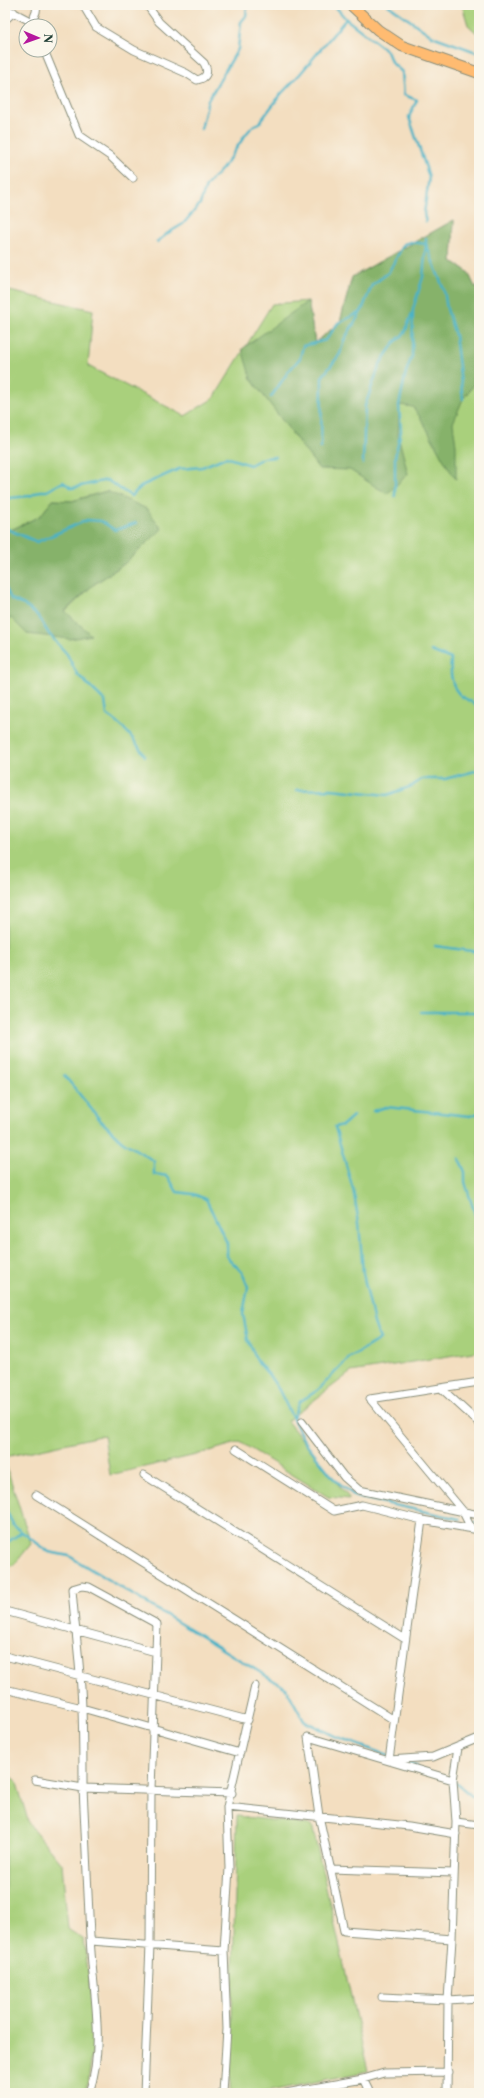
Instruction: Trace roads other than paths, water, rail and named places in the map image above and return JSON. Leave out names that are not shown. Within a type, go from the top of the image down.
[{"type":"main road","points":[[351,5],[378,30],[402,46],[479,73]]},
{"type":"street","points":[[34,18],[37,5]]},
{"type":"street","points":[[83,5],[96,27],[154,60],[186,73],[198,80],[203,79],[208,69],[204,63],[159,22],[147,5]]},
{"type":"street","points":[[5,8],[24,18]]},
{"type":"street","points":[[5,20],[14,12]]},
{"type":"street","points":[[47,58],[79,135],[110,156],[133,178]]},
{"type":"street","points":[[471,1528],[463,1512],[370,1399],[442,1389],[479,1382]]},
{"type":"street","points":[[442,1389],[479,1423]]},
{"type":"street","points":[[302,1422],[344,1477],[359,1490],[479,1515]]},
{"type":"street","points":[[236,1449],[334,1511],[362,1505],[422,1520],[479,1530]]},
{"type":"street","points":[[144,1475],[405,1639]]},
{"type":"street","points":[[36,1495],[394,1720]]},
{"type":"street","points":[[389,1760],[422,1520]]},
{"type":"street","points":[[89,2093],[92,2084],[96,2045],[96,1993],[91,1941],[83,1788],[82,1708],[72,1589],[82,1586],[89,1587],[157,1624],[151,1789],[150,1945],[144,2093]]},
{"type":"street","points":[[5,1611],[156,1652]]},
{"type":"street","points":[[5,1656],[154,1694],[248,1720]]},
{"type":"street","points":[[223,2093],[227,2029],[224,1951],[229,1868],[227,1807],[232,1793],[255,1686]]},
{"type":"street","points":[[5,1689],[82,1708],[240,1753]]},
{"type":"street","points":[[452,1939],[344,1931],[319,1816],[308,1737],[453,1780]]},
{"type":"street","points":[[389,1760],[432,1757],[458,1748],[479,1738]]},
{"type":"street","points":[[447,2093],[448,2000],[456,1834],[453,1780],[458,1748]]},
{"type":"street","points":[[36,1780],[83,1788],[151,1789],[232,1793]]},
{"type":"street","points":[[227,1807],[409,1826],[456,1834]]},
{"type":"street","points":[[456,1822],[479,1825]]},
{"type":"street","points":[[330,1869],[454,1873]]},
{"type":"street","points":[[91,1941],[224,1951]]},
{"type":"street","points":[[382,1997],[448,2000],[479,1998]]},
{"type":"street","points":[[286,2093],[363,2079],[384,2073],[448,2072]]},
{"type":"street","points":[[363,2079],[370,2093]]},
{"type":"waterway","points":[[201,129],[208,100],[238,49],[241,22],[246,16],[247,5]]},
{"type":"waterway","points":[[334,5],[346,19],[387,51],[391,62],[402,72],[404,95],[417,100],[409,117],[429,177],[424,214],[426,222]]},
{"type":"waterway","points":[[388,5],[432,36],[479,53]]},
{"type":"waterway","points":[[157,242],[183,224],[200,204],[206,186],[223,168],[246,134],[252,127],[260,122],[281,94],[300,74],[346,19]]},
{"type":"waterway","points":[[426,238],[426,244],[444,290],[447,309],[455,335],[463,399]]},
{"type":"waterway","points":[[321,448],[322,377],[340,354],[344,340],[362,310],[372,285],[388,273],[404,244],[411,242],[426,244],[423,277],[413,309],[412,356],[406,372],[399,405],[401,431],[395,457],[395,496]]},
{"type":"waterway","points":[[271,397],[288,372],[300,358],[303,346],[326,340],[338,323],[361,312]]},
{"type":"waterway","points":[[363,464],[365,406],[381,362],[395,342],[405,333],[412,313]]},
{"type":"waterway","points":[[5,502],[9,498],[30,496],[40,491],[47,491],[63,482],[72,488],[107,480],[131,496],[143,485],[179,469],[202,467],[226,457],[250,465],[263,458],[276,457]]},
{"type":"waterway","points":[[5,528],[37,542],[87,520],[101,521],[115,530],[136,523]]},
{"type":"waterway","points":[[5,587],[11,599],[24,605],[38,616],[49,634],[67,654],[77,674],[105,701],[107,715],[128,733],[145,756]]},
{"type":"waterway","points":[[431,651],[451,659],[451,677],[456,690],[461,696],[475,704],[479,709]]},
{"type":"waterway","points":[[296,790],[331,789],[387,795],[412,786],[422,779],[445,779],[479,770]]},
{"type":"waterway","points":[[435,946],[479,952]]},
{"type":"waterway","points":[[421,1012],[479,1012]]},
{"type":"waterway","points":[[64,1075],[101,1121],[122,1141],[154,1161],[154,1174],[168,1176],[177,1192],[193,1194],[206,1199],[227,1243],[227,1257],[242,1272],[248,1287],[243,1314],[248,1340],[257,1361],[279,1390],[303,1439],[334,1479],[356,1497],[460,1519]]},
{"type":"waterway","points":[[373,1111],[386,1107],[470,1116],[479,1113]]},
{"type":"waterway","points":[[293,1418],[299,1402],[318,1390],[349,1358],[380,1339],[374,1323],[363,1273],[359,1223],[353,1189],[335,1127],[343,1125],[353,1116]]},
{"type":"waterway","points":[[459,1158],[465,1172],[465,1182],[477,1221],[479,1274]]},
{"type":"waterway","points":[[5,1508],[14,1526],[49,1552],[69,1556],[286,1688],[304,1721],[335,1736],[389,1756]]},
{"type":"waterway","points":[[475,1522],[479,1523]]},
{"type":"waterway","points":[[5,1544],[22,1532]]},
{"type":"waterway","points":[[405,1762],[416,1766]]},
{"type":"waterway","points":[[455,1782],[479,1802]]}]
